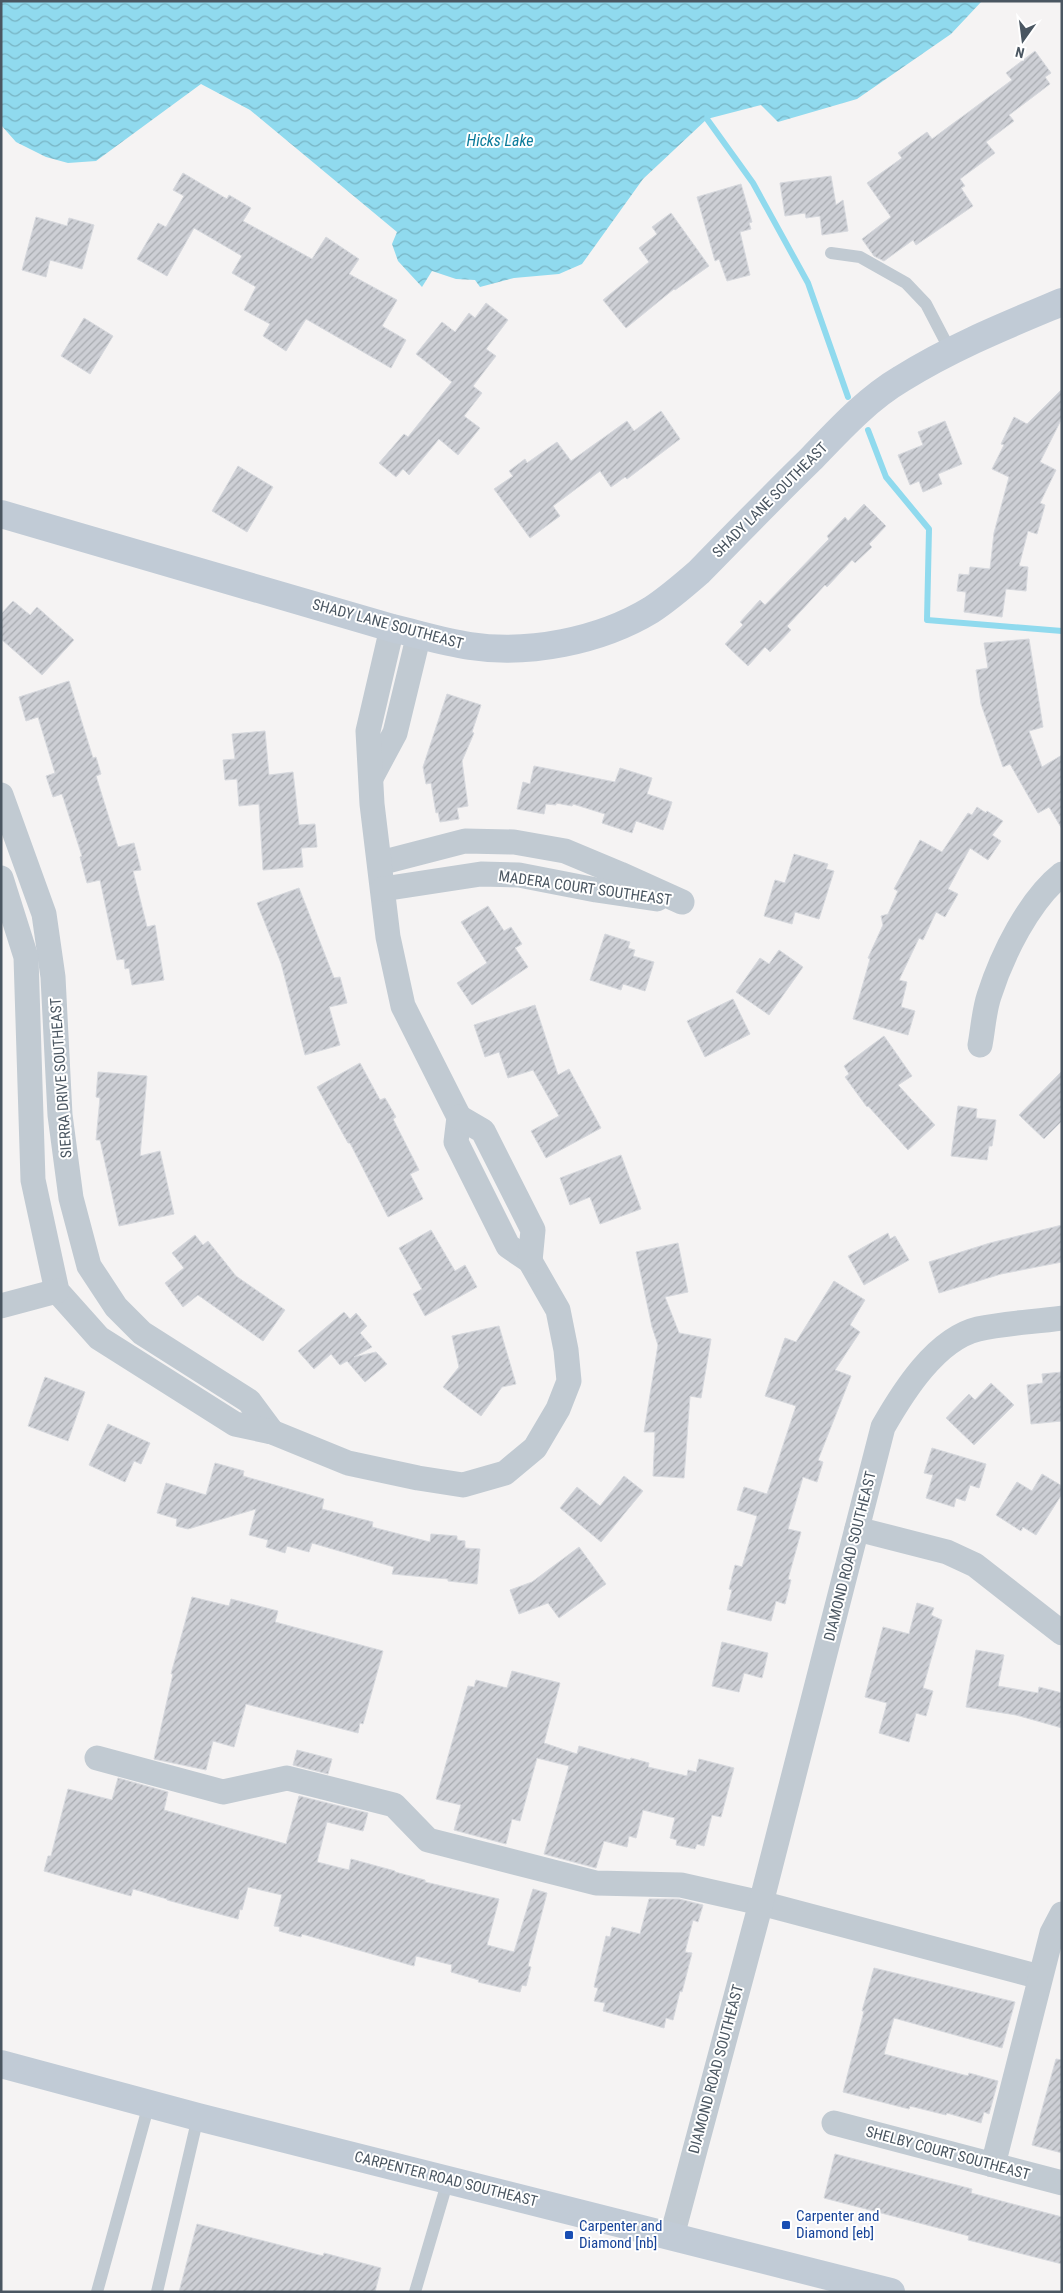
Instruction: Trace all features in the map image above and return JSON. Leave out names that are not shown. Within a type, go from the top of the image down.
[{"type":"street","name":"SHADY LANE SOUTHEAST","points":[[1,514],[392,628],[471,646],[504,648],[542,647],[579,639],[650,611],[677,592],[830,440],[882,392],[901,379],[999,328],[1062,302]]},
{"type":"street","name":"SIERRA DRIVE SOUTHEAST","points":[[1,878],[26,957],[33,1180],[57,1291],[99,1338],[235,1424],[272,1432],[348,1463],[418,1478],[463,1486],[505,1473],[535,1448],[558,1409],[569,1381],[566,1350],[558,1310],[530,1261],[533,1230],[482,1131],[459,1117],[403,1006],[388,937],[372,804],[372,776],[368,730],[392,628]]},
{"type":"street","name":"SIERRA DRIVE SOUTHEAST","points":[[372,776],[395,733],[419,634]]},
{"type":"street","name":"SIERRA DRIVE SOUTHEAST","points":[[4,811],[44,914],[54,977],[60,1115],[71,1198],[89,1266],[116,1307],[142,1333],[248,1401],[272,1432]]},
{"type":"street","name":"MADERA COURT SOUTHEAST","points":[[380,863],[465,841],[514,842],[565,852],[682,902],[596,890],[519,875],[481,874],[383,889]]},
{"type":"street","points":[[980,1045],[989,997],[999,969],[1032,905],[1050,883],[1062,874]]},
{"type":"street","points":[[1,1306],[57,1291]]},
{"type":"street","name":"DIAMOND ROAD SOUTHEAST","points":[[672,2236],[761,1903],[883,1427],[898,1400],[928,1362],[959,1337],[977,1329],[1062,1318]]},
{"type":"street","points":[[857,1529],[947,1552],[974,1565],[1062,1634]]},
{"type":"street","points":[[97,1758],[223,1792],[287,1778],[394,1805],[428,1840],[596,1883],[681,1885],[761,1903],[1040,1977]]},
{"type":"street","points":[[993,2165],[1052,1932],[1062,1914]]},
{"type":"street","name":"CARPENTER ROAD SOUTHEAST","points":[[1,2064],[198,2117],[672,2236],[822,2283],[891,2292]]},
{"type":"street","name":"SHELBY COURT SOUTHEAST","points":[[834,2123],[1062,2183]]},
{"type":"lane","points":[[831,252],[860,258],[906,283],[926,304],[951,352]]},
{"type":"lane","points":[[97,2292],[149,2104]]},
{"type":"lane","points":[[157,2292],[198,2117]]},
{"type":"lane","points":[[415,2292],[448,2180]]},
{"type":"water","name":"Hicks Lake","points":[[1,1],[982,1],[951,34],[857,99],[778,122],[761,105],[707,119],[643,179],[582,264],[559,274],[514,278],[480,287],[475,280],[456,279],[432,271],[422,287],[398,261],[392,244],[397,232],[250,110],[201,84],[96,161],[68,163],[46,157],[16,142],[1,125]]},
{"type":"building","points":[[1035,51],[1051,73],[1045,77],[1050,84],[1009,115],[1014,121],[986,142],[995,153],[960,179],[965,186],[961,188],[973,206],[916,245],[913,240],[884,261],[874,256],[862,239],[891,217],[867,183],[902,158],[898,153],[927,132],[932,139],[1012,80],[1006,73]]},
{"type":"building","points":[[183,173],[227,199],[229,195],[251,208],[243,221],[312,259],[326,237],[359,259],[349,274],[397,300],[382,326],[406,340],[391,368],[306,319],[286,351],[263,336],[270,324],[244,310],[256,287],[232,273],[242,256],[194,228],[167,276],[137,259],[158,223],[166,227],[184,196],[173,190]]},
{"type":"building","points":[[831,176],[836,205],[843,200],[848,231],[822,235],[820,216],[806,218],[805,213],[785,216],[780,183]]},
{"type":"building","points":[[741,184],[752,222],[749,223],[751,229],[740,232],[750,275],[727,281],[719,259],[715,261],[697,197]]},
{"type":"building","points":[[671,213],[709,266],[674,289],[626,328],[603,300],[649,262],[639,248],[657,234],[652,227]]},
{"type":"building","points":[[36,217],[67,226],[69,218],[94,225],[82,269],[50,260],[46,277],[22,270]]},
{"type":"building","points":[[486,303],[508,320],[486,349],[496,356],[473,386],[482,393],[464,416],[480,428],[458,455],[439,439],[409,475],[403,469],[396,477],[379,463],[404,434],[408,437],[452,382],[416,354],[442,322],[455,332],[469,313],[475,318]]},
{"type":"building","points":[[84,318],[113,336],[90,374],[61,356]]},
{"type":"building","points":[[1062,389],[1062,418],[1040,462],[1056,470],[1040,503],[1045,505],[1037,534],[1028,531],[1019,566],[1028,567],[1026,591],[1006,589],[1002,617],[964,612],[966,592],[957,591],[959,574],[969,575],[970,567],[990,569],[994,533],[1009,477],[992,469],[1004,445],[1001,444],[1014,417],[1027,424]]},
{"type":"building","points":[[661,411],[680,439],[627,479],[625,477],[611,487],[600,471],[553,506],[560,516],[530,538],[494,489],[513,476],[509,471],[525,459],[527,463],[557,442],[571,461],[627,421],[634,431]]},
{"type":"building","points":[[945,421],[962,464],[938,474],[942,484],[923,492],[919,481],[910,485],[898,455],[923,445],[918,432]]},
{"type":"building","points":[[238,466],[273,487],[247,532],[212,511]]},
{"type":"building","points":[[864,504],[886,526],[869,544],[872,547],[855,563],[852,560],[827,587],[825,585],[787,626],[791,630],[770,652],[765,647],[748,666],[725,644],[743,625],[740,622],[760,600],[765,605],[829,539],[827,536],[845,517],[848,521]]},
{"type":"building","points":[[13,601],[30,615],[37,607],[74,640],[42,675],[1,639],[1,614]]},
{"type":"building","points":[[1029,639],[1043,727],[1029,731],[1042,767],[1062,755],[1062,829],[1049,807],[1038,813],[1010,764],[1003,767],[981,704],[976,670],[988,668],[984,643]]},
{"type":"building","points":[[69,681],[93,758],[96,757],[101,774],[96,776],[118,847],[134,843],[141,870],[133,871],[147,927],[155,925],[164,980],[132,985],[129,968],[125,969],[124,959],[117,960],[100,880],[87,883],[80,857],[82,856],[62,794],[53,797],[46,776],[55,773],[38,717],[26,721],[19,697]]},
{"type":"building","points":[[447,694],[481,705],[472,732],[474,733],[462,761],[468,806],[457,808],[459,819],[440,822],[438,812],[436,813],[431,783],[426,784],[423,767]]},
{"type":"building","points":[[265,731],[269,775],[293,772],[299,825],[315,824],[317,847],[301,848],[303,867],[263,870],[259,804],[239,806],[237,779],[225,780],[223,760],[235,759],[232,734]]},
{"type":"building","points":[[534,766],[615,782],[620,768],[652,778],[647,794],[672,802],[663,830],[636,821],[632,833],[602,823],[605,814],[573,804],[572,806],[556,803],[556,805],[546,804],[544,814],[517,809],[523,782],[530,784]]},
{"type":"building","points":[[977,807],[1003,821],[992,835],[1001,841],[988,860],[970,848],[948,889],[958,894],[945,917],[936,912],[923,940],[919,938],[899,980],[907,982],[901,1007],[915,1011],[908,1035],[853,1019],[870,959],[868,958],[883,925],[881,916],[888,914],[898,891],[894,889],[920,840],[942,852],[968,813],[972,815]]},
{"type":"building","points":[[794,854],[828,864],[826,869],[834,871],[819,919],[795,912],[792,924],[764,916],[775,880],[785,883]]},
{"type":"building","points":[[299,888],[334,978],[340,977],[347,1003],[329,1007],[340,1045],[305,1055],[281,963],[257,903]]},
{"type":"building","points":[[488,906],[504,931],[511,927],[522,944],[515,948],[528,967],[472,1005],[457,983],[487,963],[461,922]]},
{"type":"building","points":[[605,934],[630,942],[628,948],[635,950],[633,956],[654,962],[645,991],[623,984],[621,990],[590,980]]},
{"type":"building","points":[[779,950],[803,967],[769,1015],[736,992],[760,958],[769,964]]},
{"type":"building","points":[[733,999],[750,1034],[705,1057],[687,1021]]},
{"type":"building","points":[[535,1005],[558,1075],[569,1069],[601,1128],[546,1158],[531,1131],[559,1116],[533,1070],[508,1078],[499,1052],[485,1057],[474,1025]]},
{"type":"building","points":[[884,1036],[912,1076],[898,1085],[935,1125],[908,1150],[867,1107],[845,1077],[849,1074],[844,1066]]},
{"type":"building","points":[[360,1063],[380,1100],[385,1098],[396,1117],[393,1119],[419,1170],[410,1174],[423,1199],[388,1217],[350,1143],[348,1143],[317,1087]]},
{"type":"building","points":[[1062,1071],[1062,1121],[1044,1139],[1019,1115]]},
{"type":"building","points":[[98,1072],[147,1076],[140,1156],[160,1151],[174,1214],[119,1226],[100,1140],[96,1140],[100,1098],[96,1097]]},
{"type":"building","points":[[958,1106],[977,1109],[976,1118],[996,1120],[992,1146],[989,1146],[987,1160],[951,1156]]},
{"type":"building","points":[[621,1155],[641,1209],[600,1224],[590,1197],[570,1205],[560,1178]]},
{"type":"building","points":[[1062,1225],[1062,1262],[1001,1274],[939,1293],[929,1262],[990,1243]]},
{"type":"building","points":[[431,1230],[455,1271],[465,1265],[477,1287],[425,1316],[413,1294],[422,1289],[399,1248]]},
{"type":"building","points":[[888,1233],[890,1239],[895,1236],[909,1260],[864,1285],[848,1256]]},
{"type":"building","points":[[195,1235],[203,1245],[208,1241],[236,1276],[285,1310],[263,1341],[198,1295],[183,1307],[165,1283],[184,1268],[172,1253]]},
{"type":"building","points":[[678,1243],[688,1292],[665,1297],[679,1333],[711,1339],[701,1398],[690,1396],[684,1478],[653,1476],[655,1432],[644,1432],[658,1345],[652,1327],[636,1252]]},
{"type":"building","points":[[834,1281],[865,1300],[850,1325],[860,1332],[835,1370],[851,1376],[818,1460],[823,1462],[817,1482],[803,1477],[788,1529],[801,1532],[788,1579],[791,1580],[785,1604],[776,1601],[771,1621],[727,1610],[732,1590],[729,1589],[735,1565],[742,1567],[757,1516],[737,1510],[744,1487],[767,1494],[796,1406],[765,1396],[785,1338],[796,1342]]},
{"type":"building","points":[[344,1312],[350,1319],[356,1313],[367,1326],[360,1333],[372,1347],[354,1357],[376,1352],[387,1364],[365,1382],[347,1361],[340,1365],[331,1354],[314,1369],[298,1351]]},
{"type":"building","points":[[499,1326],[516,1384],[502,1387],[481,1416],[443,1387],[459,1367],[452,1336]]},
{"type":"building","points":[[1062,1372],[1062,1421],[1031,1424],[1027,1385],[1043,1383],[1042,1374]]},
{"type":"building","points":[[45,1377],[85,1392],[68,1441],[28,1426]]},
{"type":"building","points":[[991,1383],[1014,1405],[974,1445],[946,1418],[969,1394],[975,1400]]},
{"type":"building","points":[[108,1424],[150,1443],[141,1464],[134,1461],[125,1482],[89,1465]]},
{"type":"building","points":[[932,1448],[986,1464],[979,1488],[970,1485],[965,1501],[956,1498],[954,1507],[926,1498],[933,1475],[924,1473]]},
{"type":"building","points":[[215,1463],[244,1471],[243,1476],[324,1499],[322,1509],[373,1522],[372,1527],[430,1542],[431,1534],[457,1536],[457,1540],[465,1541],[465,1548],[480,1549],[477,1584],[448,1581],[448,1579],[392,1574],[394,1567],[312,1543],[309,1552],[287,1546],[285,1553],[266,1547],[268,1540],[249,1535],[256,1509],[188,1529],[176,1526],[177,1519],[157,1513],[166,1483],[206,1495]]},
{"type":"building","points":[[1042,1474],[1062,1486],[1062,1494],[1036,1535],[1023,1527],[1021,1531],[996,1515],[1017,1482],[1032,1491]]},
{"type":"building","points":[[624,1476],[643,1491],[601,1542],[560,1508],[577,1487],[600,1506]]},
{"type":"building","points":[[579,1547],[606,1584],[559,1618],[548,1603],[519,1614],[510,1590],[532,1582]]},
{"type":"building","points":[[192,1597],[229,1606],[231,1599],[278,1611],[275,1622],[383,1651],[363,1724],[360,1723],[358,1733],[246,1704],[234,1747],[213,1741],[206,1770],[154,1759],[173,1674],[171,1674]]},
{"type":"building","points":[[917,1603],[934,1608],[931,1615],[942,1620],[923,1688],[933,1691],[926,1716],[916,1713],[909,1742],[879,1733],[887,1703],[865,1697],[883,1627],[909,1634]]},
{"type":"building","points":[[722,1642],[768,1653],[762,1678],[744,1673],[739,1692],[712,1686]]},
{"type":"building","points":[[976,1650],[1004,1655],[998,1686],[1038,1693],[1039,1687],[1062,1693],[1062,1728],[1016,1715],[966,1707]]},
{"type":"building","points":[[512,1671],[560,1683],[544,1743],[577,1754],[579,1746],[630,1760],[631,1758],[649,1763],[648,1767],[687,1776],[688,1770],[696,1772],[699,1759],[734,1768],[721,1817],[712,1815],[704,1846],[697,1844],[695,1849],[676,1845],[677,1840],[670,1838],[675,1818],[643,1810],[636,1838],[629,1836],[627,1847],[604,1841],[596,1868],[544,1854],[569,1766],[537,1758],[520,1821],[512,1819],[506,1844],[454,1830],[461,1805],[436,1799],[468,1686],[474,1687],[476,1680],[507,1688]]},
{"type":"building","points":[[297,1750],[332,1759],[328,1774],[293,1765]]},
{"type":"building","points":[[118,1778],[168,1792],[164,1810],[286,1844],[299,1796],[368,1813],[363,1831],[327,1822],[317,1862],[349,1870],[351,1859],[425,1880],[425,1882],[499,1899],[487,1945],[514,1952],[533,1889],[547,1893],[528,1966],[531,1967],[526,1986],[522,1985],[520,1992],[478,1982],[479,1980],[451,1972],[452,1965],[416,1956],[414,1966],[302,1934],[301,1937],[279,1931],[280,1927],[274,1926],[282,1895],[248,1887],[238,1919],[133,1889],[131,1896],[44,1871],[48,1856],[51,1856],[68,1789],[112,1800]]},
{"type":"building","points":[[649,1899],[679,1899],[703,1905],[698,1922],[693,1920],[685,1952],[692,1953],[682,1992],[680,1991],[673,2020],[666,2018],[664,2028],[603,2011],[605,2003],[594,2001],[598,1988],[594,1987],[606,1936],[610,1937],[612,1927],[640,1934]]},
{"type":"building","points":[[874,1968],[1015,2002],[1002,2048],[894,2018],[884,2054],[968,2076],[969,2073],[998,2081],[989,2114],[984,2112],[981,2123],[947,2113],[946,2115],[910,2106],[909,2109],[843,2092]]},
{"type":"building","points":[[1056,2059],[1062,2060],[1062,2153],[1032,2145]]},
{"type":"building","points":[[835,2154],[972,2189],[971,2193],[1062,2217],[1062,2264],[968,2240],[969,2236],[824,2198]]},
{"type":"building","points":[[197,2224],[323,2256],[324,2253],[381,2268],[375,2292],[179,2292]]},
{"type":"waterway","points":[[708,112],[707,119],[753,183],[808,283],[848,397]]},
{"type":"waterway","points":[[868,430],[886,477],[929,529],[927,620],[1062,631]]},
{"type":"place","name":"Carpenter and Diamond [eb]","points":[[786,2225]]},
{"type":"place","name":"Carpenter and Diamond [nb]","points":[[569,2235]]}]
